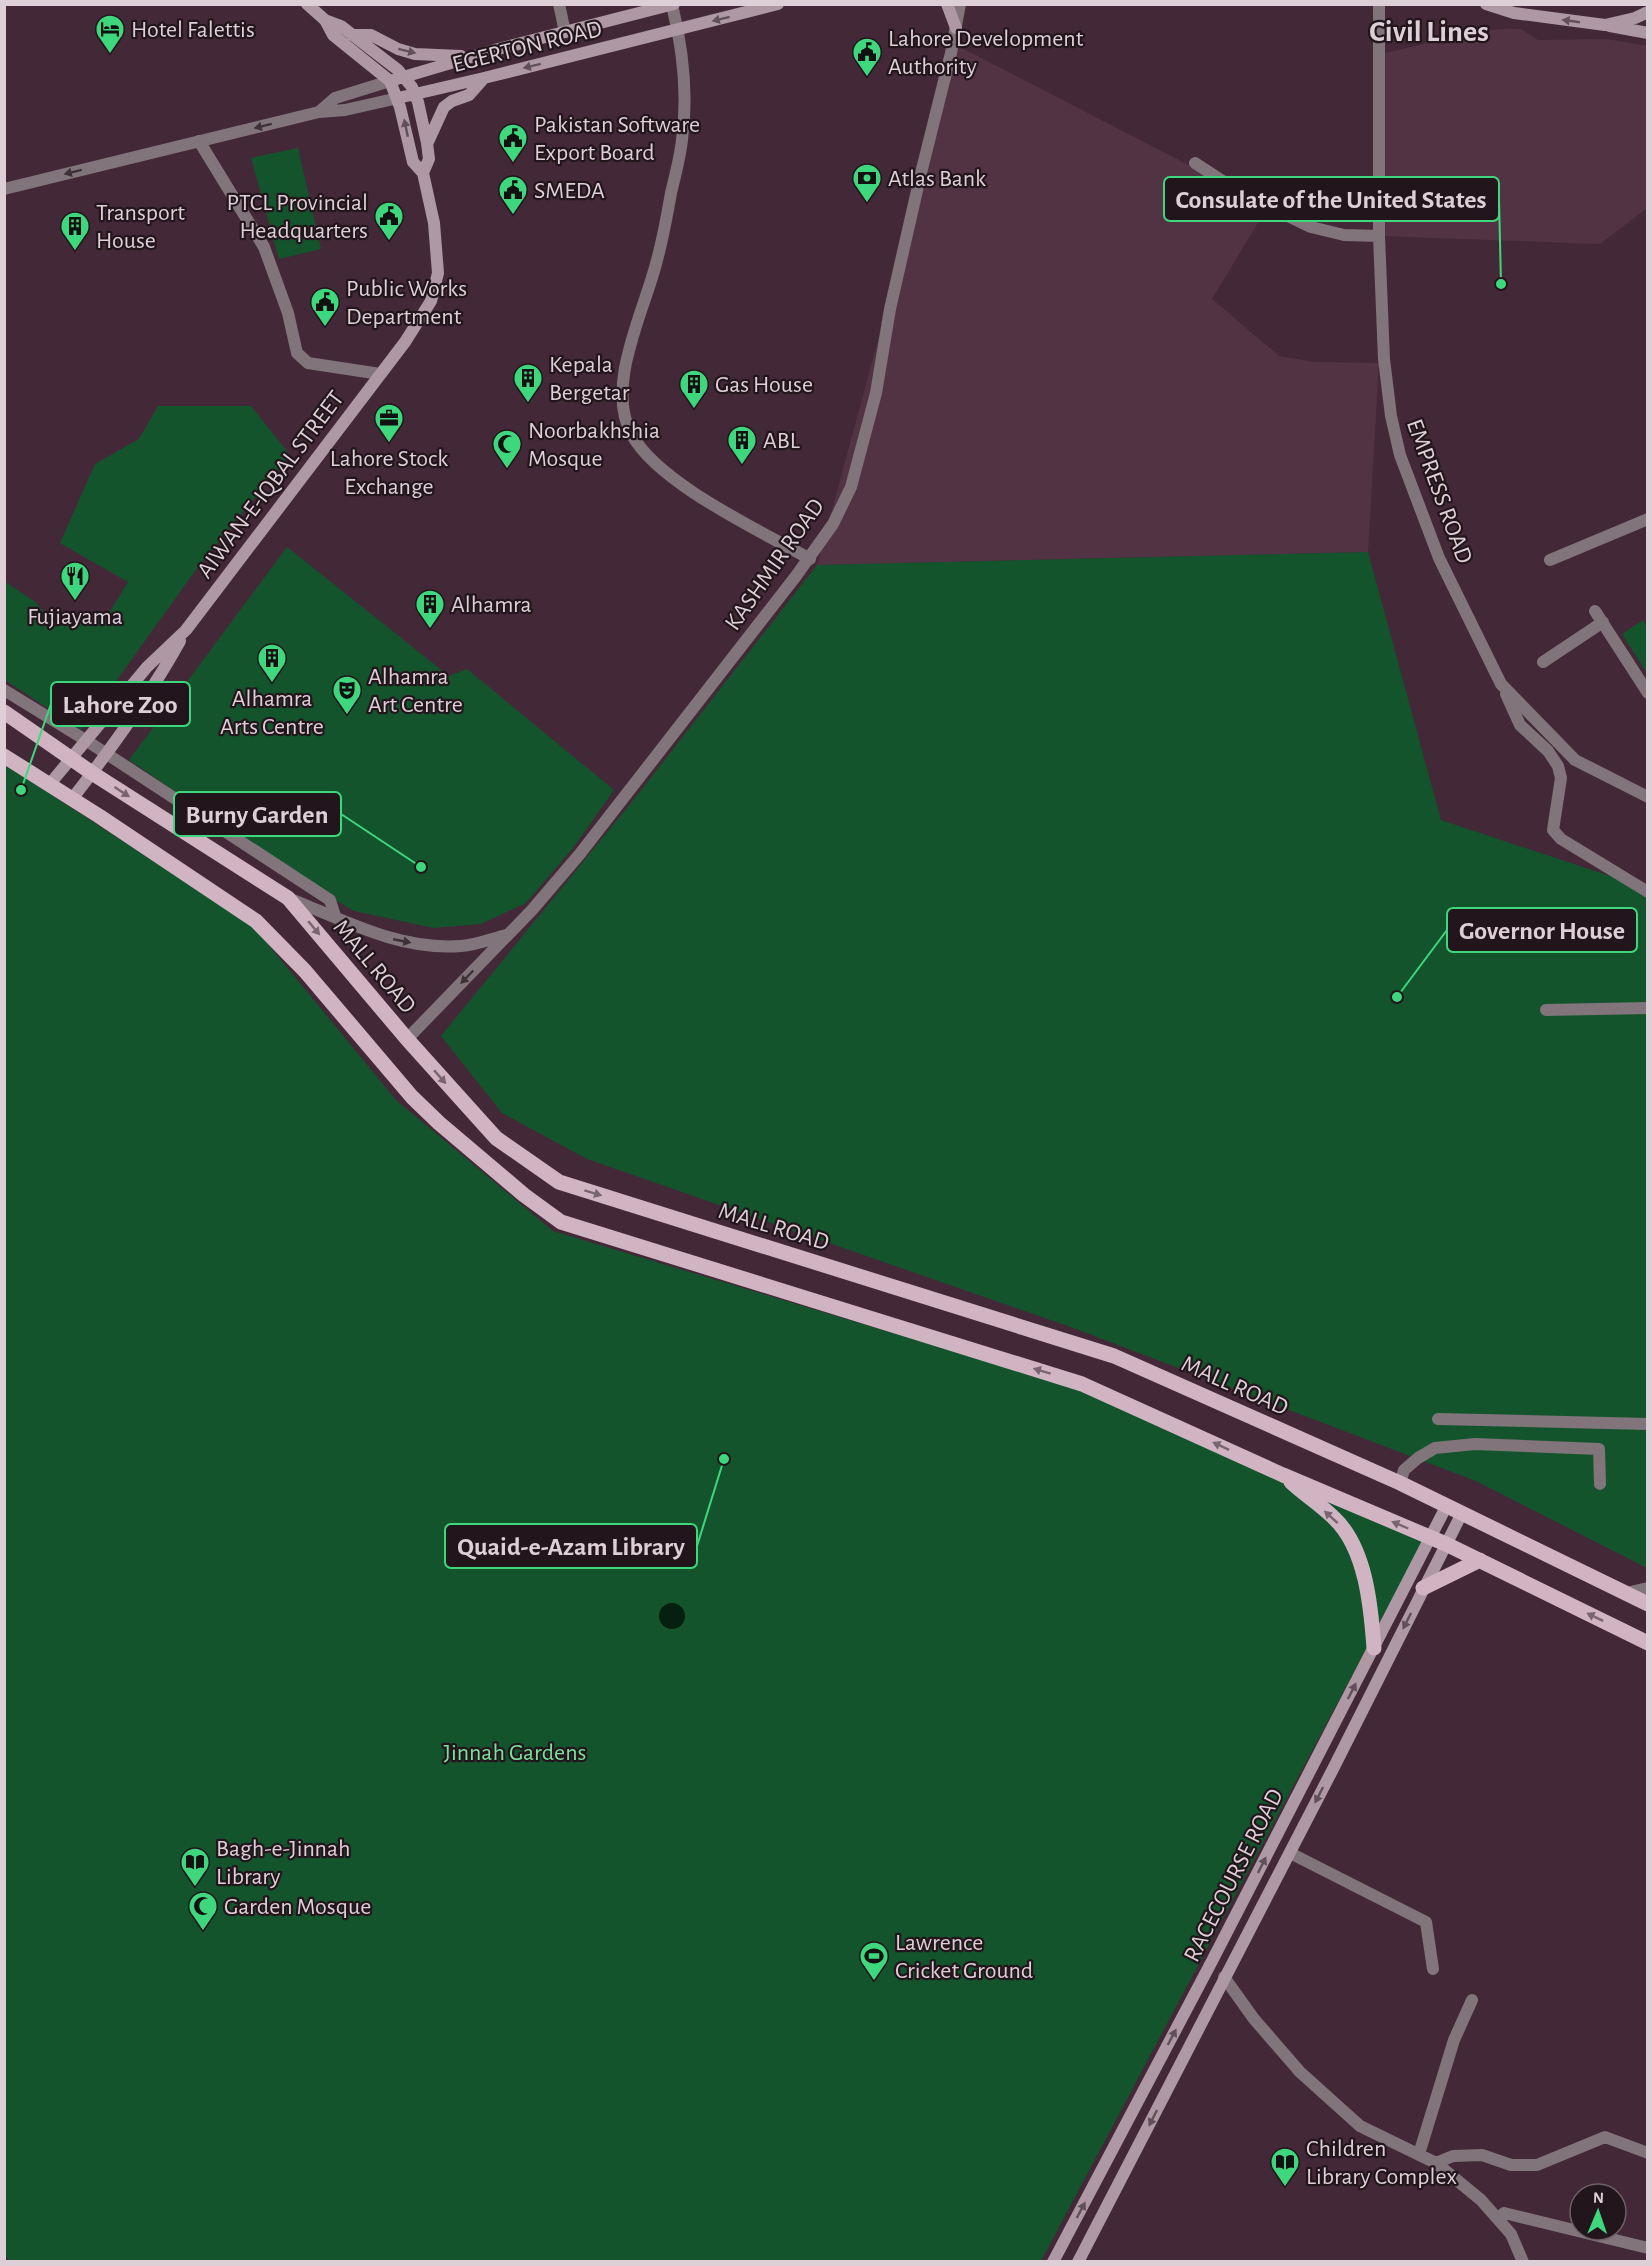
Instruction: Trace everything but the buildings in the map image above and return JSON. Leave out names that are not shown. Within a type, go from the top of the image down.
[{"type":"main road","points":[[307,4],[325,20],[333,35],[390,81]]},
{"type":"main road","name":"EGERTON ROAD","points":[[398,98],[778,4]]},
{"type":"main road","points":[[947,4],[956,28]]},
{"type":"main road","points":[[1486,4],[1514,13],[1647,33]]},
{"type":"main road","name":"EGERTON ROAD","points":[[390,81],[565,32],[673,5]]},
{"type":"main road","points":[[1605,25],[1635,18],[1647,12]]},
{"type":"main road","points":[[325,20],[341,26],[352,35],[370,35],[398,49],[415,54],[474,57]]},
{"type":"main road","name":"AIWAN-E-IQBAL STREET","points":[[352,35],[404,76],[416,95],[429,159],[423,173]]},
{"type":"main road","points":[[427,143],[444,107],[452,101],[469,96],[484,78]]},
{"type":"main road","name":"AIWAN-E-IQBAL STREET","points":[[49,785],[147,667],[186,630],[425,313],[438,273],[435,232],[423,173],[413,162],[398,98],[390,81]]},
{"type":"main road","points":[[72,799],[106,755],[160,676],[186,630]]},
{"type":"main road","name":"MALL ROAD","points":[[4,712],[92,773],[288,898],[407,1039],[496,1138],[559,1182],[1114,1356],[1400,1483],[1647,1604]]},
{"type":"main road","points":[[4,756],[256,921],[305,971],[412,1097],[439,1124],[561,1222],[1082,1384],[1283,1475],[1446,1544],[1647,1643]]},
{"type":"main road","points":[[1283,1475],[1336,1519],[1351,1542],[1366,1577],[1374,1648]]},
{"type":"main road","name":"RACECOURSE ROAD","points":[[1053,2262],[1447,1506]]},
{"type":"main road","name":"RACECOURSE ROAD","points":[[1078,2262],[1290,1853],[1462,1513]]},
{"type":"main road","points":[[1424,1588],[1480,1560]]},
{"type":"street","points":[[559,4],[565,32]]},
{"type":"street","name":"KASHMIR ROAD","points":[[407,1039],[532,910],[579,855],[810,559],[833,524],[851,487],[876,393],[890,309],[960,4]]},
{"type":"street","name":"EMPRESS ROAD","points":[[1379,4],[1381,54],[1379,236],[1384,359],[1397,443],[1439,558],[1501,684],[1575,760],[1647,797]]},
{"type":"street","points":[[673,5],[683,54],[682,139],[658,260],[629,351],[622,398],[627,423],[632,436],[646,453],[691,491],[810,559]]},
{"type":"street","name":"EGERTON ROAD","points":[[319,112],[335,98],[390,81]]},
{"type":"street","name":"EGERTON ROAD","points":[[4,189],[319,112],[345,110],[398,98]]},
{"type":"street","points":[[199,141],[264,248],[288,313],[297,353],[308,363],[380,374]]},
{"type":"street","points":[[1195,163],[1244,195],[1311,227],[1344,235],[1379,236]]},
{"type":"street","points":[[1550,560],[1647,519]]},
{"type":"street","points":[[1595,610],[1647,693]]},
{"type":"street","points":[[1543,663],[1603,622]]},
{"type":"street","points":[[1501,684],[1520,725],[1548,750],[1558,766],[1561,778],[1554,830],[1561,839],[1647,892]]},
{"type":"street","points":[[4,690],[87,741],[330,900],[335,916]]},
{"type":"street","points":[[288,898],[384,937],[424,944],[461,946],[507,935]]},
{"type":"street","points":[[1546,1010],[1647,1008]]},
{"type":"street","points":[[1438,1419],[1647,1424]]},
{"type":"street","points":[[1400,1483],[1404,1470],[1435,1448],[1474,1444],[1599,1449],[1600,1484]]},
{"type":"street","points":[[1626,1593],[1647,1588]]},
{"type":"street","points":[[1290,1853],[1426,1922],[1433,1969]]},
{"type":"street","points":[[1224,1977],[1254,2019],[1300,2072],[1360,2126],[1436,2163],[1481,2200],[1511,2234],[1523,2262]]},
{"type":"street","points":[[1419,2154],[1454,2040],[1472,2000]]},
{"type":"street","points":[[1436,2163],[1453,2156],[1482,2155],[1511,2165],[1537,2165],[1605,2137],[1647,2152]]},
{"type":"street","points":[[1498,2219],[1504,2213],[1647,2248]]},
{"type":"shaded area","points":[[1521,29],[1538,40],[1607,39],[1647,46],[1647,208],[1600,244],[1379,236],[1381,54],[1480,31]]},
{"type":"shaded area","points":[[958,46],[1268,206],[1212,299],[1279,356],[1314,362],[1379,363],[1368,552],[817,565]]},
{"type":"shaded area","points":[[672,1603],[681,1607],[685,1616],[681,1625],[672,1629],[663,1625],[659,1616],[663,1607]]},
{"type":"green space","points":[[298,148],[321,249],[279,259],[251,158]]},
{"type":"green space","points":[[158,406],[251,406],[290,455],[200,564],[81,730],[5,680],[5,582],[34,601],[56,625],[106,618],[128,582],[60,543],[95,464],[139,439]]},
{"type":"green space","points":[[287,547],[449,676],[467,669],[614,790],[573,848],[526,903],[481,924],[434,928],[354,911],[318,890],[129,760]]},
{"type":"green space","points":[[1368,552],[1441,820],[1616,878],[1647,885],[1647,1568],[1476,1481],[1068,1326],[587,1159],[502,1113],[441,1036],[631,803],[817,565]]},
{"type":"green space","points":[[1643,620],[1647,627],[1647,673],[1622,634]]},
{"type":"green space","name":"Jinnah Gardens","points":[[4,764],[253,926],[396,1100],[553,1231],[1083,1390],[1424,1540],[1041,2261],[9,2261],[4,2253]]},
{"type":"place","name":"Hotel Falettis","points":[[110,54]]},
{"type":"place","name":"Lahore Development Authority","points":[[867,78]]},
{"type":"place","name":"Pakistan Software Export Board","points":[[513,164]]},
{"type":"place","name":"Atlas Bank","points":[[867,204]]},
{"type":"place","name":"SMEDA","points":[[513,216]]},
{"type":"place","name":"PTCL Provincial Headquarters","points":[[389,242]]},
{"type":"place","name":"Transport House","points":[[75,252]]},
{"type":"place","name":"Consulate of the United States","points":[[1501,284]]},
{"type":"place","name":"Public Works Department","points":[[325,328]]},
{"type":"place","name":"Kepala Bergetar","points":[[528,404]]},
{"type":"place","name":"Gas House","points":[[694,410]]},
{"type":"place","name":"Lahore Stock Exchange","points":[[389,444]]},
{"type":"place","name":"ABL","points":[[742,466]]},
{"type":"place","name":"Noorbakhshia Mosque","points":[[507,470]]},
{"type":"place","name":"Fujiayama","points":[[75,602]]},
{"type":"place","name":"Alhamra","points":[[430,630]]},
{"type":"place","name":"Alhamra Arts Centre","points":[[272,684]]},
{"type":"place","name":"Alhamra Art Centre","points":[[347,716]]},
{"type":"place","name":"Lahore Zoo","points":[[21,790]]},
{"type":"place","name":"Burny Garden","points":[[421,867]]},
{"type":"place","name":"Governor House","points":[[1397,997]]},
{"type":"place","name":"Quaid-e-Azam Library","points":[[724,1459]]},
{"type":"place","name":"Bagh-e-Jinnah Library","points":[[195,1888]]},
{"type":"place","name":"Garden Mosque","points":[[203,1932]]},
{"type":"place","name":"Lawrence Cricket Ground","points":[[874,1982]]},
{"type":"place","name":"Children Library Complex","points":[[1285,2188]]},
{"type":"district","name":"Civil Lines","points":[[1429,31]]}]
